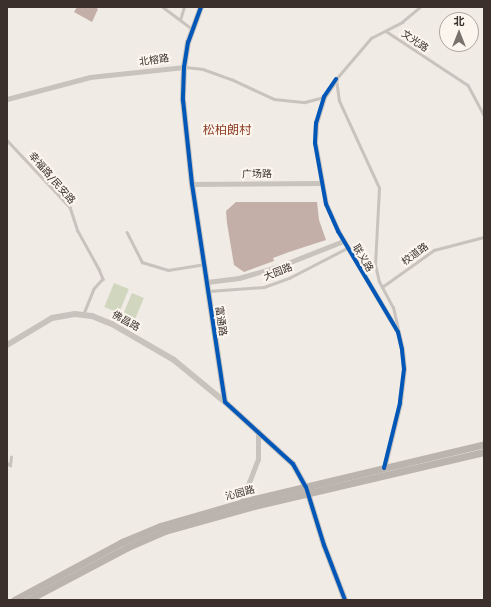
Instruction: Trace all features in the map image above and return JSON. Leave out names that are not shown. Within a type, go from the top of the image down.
[{"type":"main road","name":"沁园路","points":[[28,600],[128,547],[165,531],[384,468],[484,444]]},
{"type":"main road","name":"沁园路","points":[[14,600],[122,542],[160,526],[241,503],[484,452]]},
{"type":"street","name":"富通路","points":[[201,7],[192,30],[184,67],[183,100],[192,184],[205,264],[224,402]]},
{"type":"street","name":"北榕路","points":[[7,99],[90,77],[184,67]]},
{"type":"street","name":"联义路","points":[[336,79],[324,97],[316,123],[315,143],[321,183],[326,204],[343,241],[398,332],[404,369],[400,403],[384,468]]},
{"type":"street","name":"广场路","points":[[192,184],[321,183]]},
{"type":"street","points":[[207,282],[239,278],[280,266],[343,241]]},
{"type":"street","name":"佛昌路","points":[[7,345],[52,318],[84,315],[112,324],[174,360],[224,402]]},
{"type":"street","points":[[224,402],[258,430],[293,464],[307,490],[324,545],[345,600]]},
{"type":"street","points":[[241,503],[258,460],[258,430]]},
{"type":"lane","points":[[163,7],[192,30]]},
{"type":"lane","points":[[180,20],[184,7]]},
{"type":"lane","name":"联义路","points":[[336,79],[371,38],[402,22],[420,7]]},
{"type":"lane","name":"文光路","points":[[385,31],[468,85],[484,115]]},
{"type":"lane","name":"北榕路","points":[[184,67],[203,69],[231,79],[274,99],[305,102],[324,97]]},
{"type":"lane","points":[[336,79],[339,101],[379,188],[375,265],[382,287],[393,308],[398,332]]},
{"type":"lane","name":"幸福路/民安路","points":[[7,140],[70,207],[78,231],[99,269],[103,279],[94,289],[84,315]]},
{"type":"lane","points":[[127,232],[142,262],[168,270],[205,264]]},
{"type":"lane","name":"校道路","points":[[382,287],[434,250],[484,237]]},
{"type":"lane","name":"大园路","points":[[208,291],[264,287],[289,278],[347,248]]},
{"type":"lane","points":[[7,463],[10,465],[11,457]]},
{"type":"green space","points":[[114,283],[129,289],[119,313],[104,307]]},
{"type":"green space","points":[[132,293],[144,298],[135,319],[123,314]]},
{"type":"building","points":[[77,7],[95,7],[98,9],[92,22],[74,12]]},
{"type":"building","points":[[236,202],[317,202],[319,220],[326,240],[273,258],[274,261],[244,272],[234,265],[227,223],[226,211]]},
{"type":"cycle path","points":[[201,7],[188,42],[184,67],[183,100],[192,184],[225,402],[293,464],[306,487],[324,545],[345,600]]},
{"type":"cycle path","points":[[336,79],[324,97],[316,123],[315,143],[326,204],[338,231],[398,332],[402,350],[404,369],[400,403],[384,468]]},
{"type":"district","name":"松柏朗村","points":[[227,130]]}]
